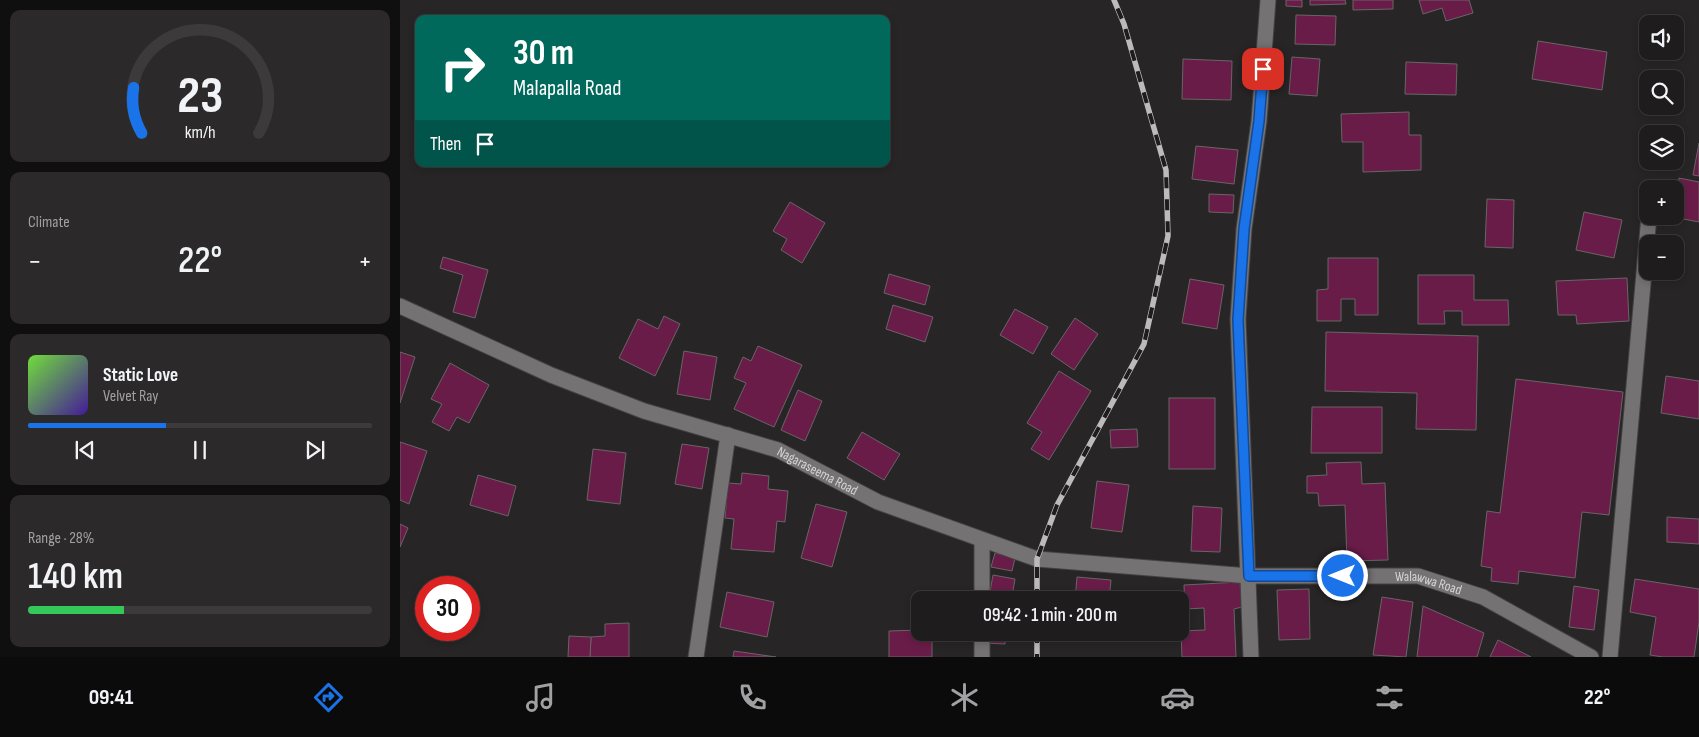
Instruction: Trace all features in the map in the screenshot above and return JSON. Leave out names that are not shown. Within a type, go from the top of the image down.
[{"type":"street","points":[[1251,657],[1238,320],[1244,229],[1259,121],[1268,0]]},
{"type":"street","points":[[1610,657],[1648,225]]},
{"type":"street","name":"Nagaraseema Road","points":[[400,306],[550,375],[644,411],[778,450],[878,502],[1037,559],[1249,576]]},
{"type":"street","points":[[696,657],[728,435]]},
{"type":"street","points":[[982,540],[982,591]]},
{"type":"street","name":"Walawwa Road","points":[[1249,576],[1418,576],[1483,597],[1591,657]]},
{"type":"street","points":[[982,641],[982,657]]},
{"type":"building","points":[[1286,0],[1302,0],[1302,7],[1286,6]]},
{"type":"building","points":[[1310,0],[1345,0],[1346,4],[1310,5]]},
{"type":"building","points":[[1353,0],[1393,0],[1393,9],[1353,10]]},
{"type":"building","points":[[1419,0],[1469,0],[1473,13],[1446,21],[1442,8],[1423,14]]},
{"type":"building","points":[[1296,15],[1336,16],[1335,45],[1295,44]]},
{"type":"building","points":[[1538,41],[1607,52],[1602,90],[1532,79]]},
{"type":"building","points":[[1292,57],[1320,59],[1317,96],[1289,94]]},
{"type":"building","points":[[1183,59],[1232,61],[1231,100],[1182,99]]},
{"type":"building","points":[[1406,62],[1457,64],[1456,95],[1405,94]]},
{"type":"building","points":[[1409,112],[1409,135],[1421,135],[1421,170],[1363,172],[1363,142],[1342,142],[1341,114]]},
{"type":"building","points":[[1699,143],[1699,176],[1693,175]]},
{"type":"building","points":[[1196,146],[1238,150],[1234,184],[1192,179]]},
{"type":"building","points":[[1679,178],[1699,182],[1699,222],[1684,219],[1684,180],[1679,180]]},
{"type":"building","points":[[1209,194],[1234,195],[1233,213],[1209,212]]},
{"type":"building","points":[[1487,199],[1514,200],[1513,248],[1485,247]]},
{"type":"building","points":[[790,202],[825,223],[802,263],[781,250],[787,239],[773,231]]},
{"type":"building","points":[[1584,212],[1622,220],[1614,258],[1576,250]]},
{"type":"building","points":[[443,257],[488,270],[475,318],[453,312],[463,275],[440,268]]},
{"type":"building","points":[[1328,258],[1378,258],[1378,315],[1355,315],[1355,299],[1341,299],[1341,321],[1317,321],[1317,290],[1328,289]]},
{"type":"building","points":[[889,274],[930,286],[925,305],[884,293]]},
{"type":"building","points":[[1418,275],[1474,275],[1474,300],[1508,300],[1509,325],[1462,325],[1462,311],[1444,311],[1445,324],[1418,324]]},
{"type":"building","points":[[1627,278],[1629,321],[1577,324],[1576,315],[1558,315],[1556,281]]},
{"type":"building","points":[[1190,279],[1224,285],[1217,329],[1182,323]]},
{"type":"building","points":[[893,305],[933,317],[925,342],[886,329]]},
{"type":"building","points":[[1015,309],[1048,327],[1033,354],[1000,335]]},
{"type":"building","points":[[664,316],[680,324],[655,376],[619,358],[638,319],[658,329]]},
{"type":"building","points":[[1075,318],[1098,334],[1074,370],[1051,354]]},
{"type":"building","points":[[1326,332],[1478,336],[1476,430],[1416,429],[1417,393],[1325,391]]},
{"type":"building","points":[[758,346],[802,365],[774,427],[734,409],[746,383],[734,378],[743,357],[751,361]]},
{"type":"building","points":[[684,351],[717,357],[710,400],[677,394]]},
{"type":"building","points":[[400,352],[415,357],[400,403]]},
{"type":"building","points":[[450,363],[489,385],[469,423],[457,417],[449,431],[432,422],[442,404],[431,399]]},
{"type":"building","points":[[1059,371],[1091,391],[1049,460],[1031,449],[1042,432],[1027,423]]},
{"type":"building","points":[[1666,376],[1699,381],[1699,419],[1661,413]]},
{"type":"building","points":[[1516,379],[1623,392],[1609,515],[1582,512],[1575,578],[1519,571],[1518,584],[1491,581],[1492,568],[1481,566],[1487,511],[1500,513]]},
{"type":"building","points":[[798,390],[822,401],[805,441],[781,430]]},
{"type":"building","points":[[1169,398],[1215,398],[1215,469],[1169,469]]},
{"type":"building","points":[[1312,407],[1382,407],[1382,453],[1311,453]]},
{"type":"building","points":[[1137,429],[1138,447],[1111,448],[1110,430]]},
{"type":"building","points":[[862,432],[900,454],[884,480],[847,458]]},
{"type":"building","points":[[400,442],[427,451],[409,504],[400,500]]},
{"type":"building","points":[[682,444],[709,448],[702,489],[675,484]]},
{"type":"building","points":[[593,449],[626,453],[620,504],[587,500]]},
{"type":"building","points":[[1361,462],[1362,484],[1385,483],[1388,560],[1347,561],[1345,505],[1319,506],[1318,493],[1307,493],[1307,476],[1327,475],[1326,463]]},
{"type":"building","points":[[742,473],[769,476],[768,489],[788,491],[785,522],[777,521],[774,552],[731,549],[734,519],[725,518],[728,483],[741,484]]},
{"type":"building","points":[[478,475],[516,486],[508,516],[470,505]]},
{"type":"building","points":[[1097,481],[1129,485],[1122,532],[1091,528]]},
{"type":"building","points":[[816,504],[847,512],[832,567],[801,558]]},
{"type":"building","points":[[1193,506],[1222,508],[1220,552],[1191,551]]},
{"type":"building","points":[[1667,517],[1699,519],[1699,544],[1667,542]]},
{"type":"building","points":[[400,524],[408,528],[400,547]]},
{"type":"building","points":[[995,553],[1015,558],[1012,571],[991,567]]},
{"type":"building","points":[[993,575],[1015,579],[1013,591],[990,591]]},
{"type":"building","points":[[1077,577],[1111,580],[1110,591],[1076,591]]},
{"type":"building","points":[[1635,579],[1699,589],[1699,622],[1694,657],[1650,655],[1656,617],[1630,612]]},
{"type":"building","points":[[1240,582],[1242,607],[1234,609],[1236,657],[1182,657],[1181,641],[1189,641],[1189,631],[1205,630],[1204,608],[1189,609],[1189,591],[1184,591],[1184,585]]},
{"type":"building","points":[[1574,586],[1599,590],[1594,630],[1569,627]]},
{"type":"building","points":[[1309,589],[1310,639],[1279,640],[1277,590]]},
{"type":"building","points":[[727,592],[774,602],[767,637],[720,627]]},
{"type":"building","points":[[1382,597],[1413,602],[1406,657],[1373,655]]},
{"type":"building","points":[[1423,606],[1484,633],[1477,657],[1417,657]]},
{"type":"building","points":[[629,623],[629,657],[590,657],[591,637],[605,636],[605,624]]},
{"type":"building","points":[[911,630],[911,641],[932,641],[932,657],[889,657],[889,631]]},
{"type":"building","points":[[569,636],[591,637],[590,657],[568,657]]},
{"type":"building","points":[[1498,640],[1531,657],[1490,657]]},
{"type":"building","points":[[983,641],[1005,641],[1005,644],[983,643]]},
{"type":"building","points":[[734,651],[776,657],[733,657]]},
{"type":"railway","points":[[1037,591],[1037,559],[1057,505],[1144,344],[1168,236],[1166,170],[1124,24],[1114,0]]},
{"type":"railway","points":[[1037,641],[1037,657]]},
{"type":"route","points":[[1263,69],[1259,121],[1244,229],[1238,320],[1249,576],[1343,576]]}]
